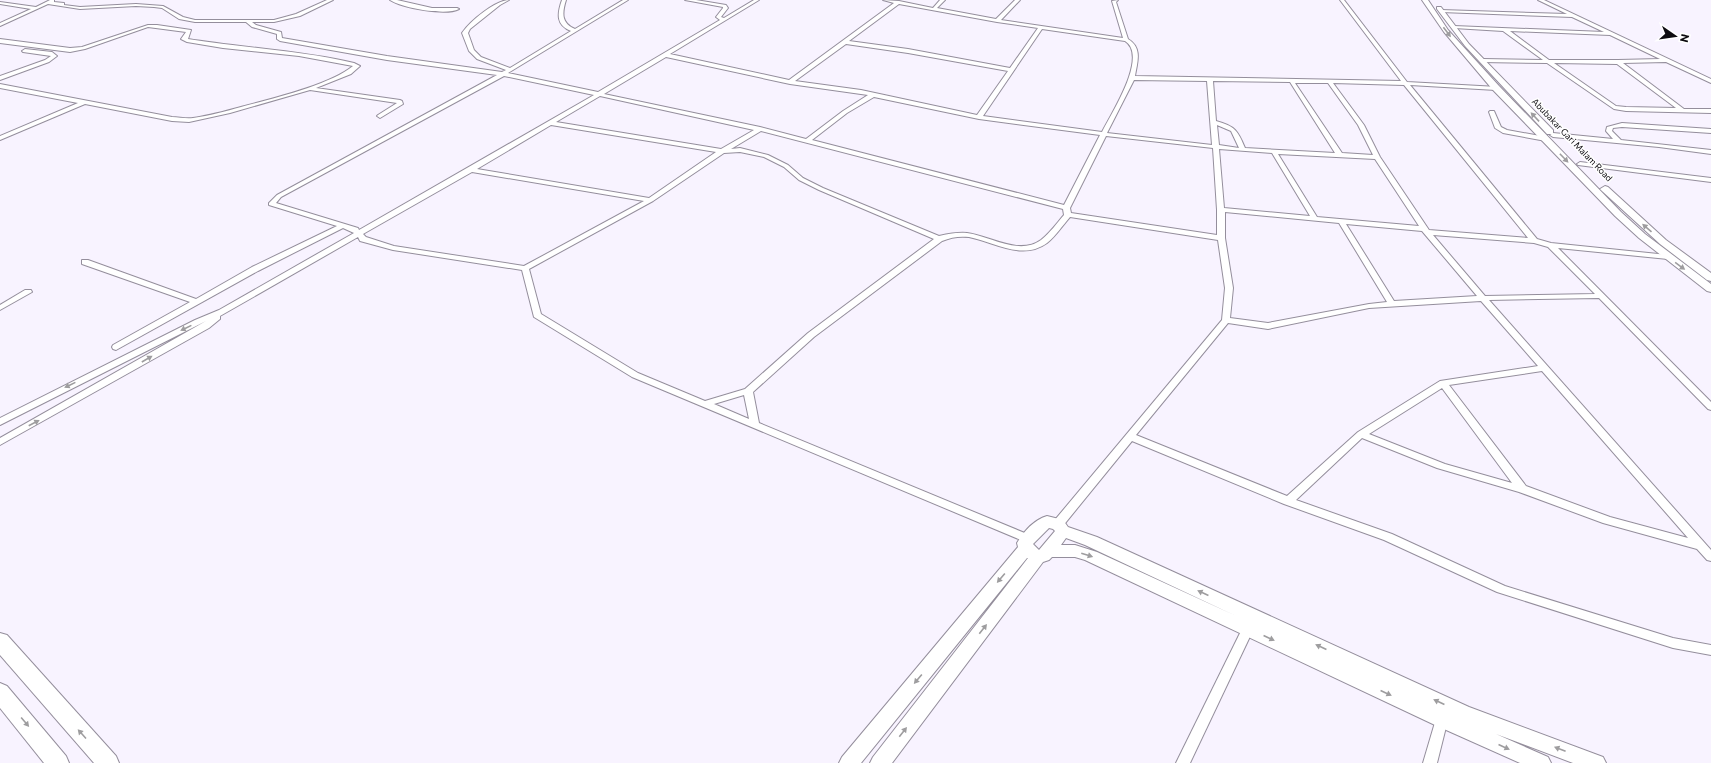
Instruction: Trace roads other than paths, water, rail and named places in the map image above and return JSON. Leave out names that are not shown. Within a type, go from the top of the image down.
[{"type":"main road","points":[[880,763],[1035,549],[1044,523],[1051,522],[1060,528],[1462,713],[1596,763]]},
{"type":"main road","points":[[848,763],[1035,549],[1060,528]]},
{"type":"main road","points":[[1035,549],[1075,551],[1091,556],[1442,719],[1541,763]]},
{"type":"main road","points":[[0,641],[108,763]]},
{"type":"main road","points":[[0,692],[58,763]]},
{"type":"street","points":[[0,25],[54,0]]},
{"type":"street","points":[[47,3],[59,3],[66,0]]},
{"type":"street","points":[[123,6],[146,0]]},
{"type":"street","points":[[155,0],[169,12],[185,19],[205,21],[274,21],[285,19],[331,0]]},
{"type":"street","points":[[392,0],[421,9],[440,10],[457,8]]},
{"type":"street","points":[[507,0],[498,4],[468,28],[465,33],[472,51],[479,58],[511,70]]},
{"type":"street","points":[[564,0],[560,10],[561,22],[566,28],[576,31]]},
{"type":"street","points":[[626,0],[511,70],[279,196],[271,204],[355,230],[363,239],[393,248],[525,268],[651,200],[722,151],[760,129]]},
{"type":"street","points":[[687,0],[724,6],[726,8],[718,17],[724,20]]},
{"type":"street","points":[[0,422],[198,322],[222,312],[471,170],[757,0]]},
{"type":"street","points":[[705,404],[748,391],[811,335],[939,239],[954,235],[972,235],[1017,248],[1033,248],[1044,242],[1067,211],[1103,134],[1132,78],[1136,52],[1131,42],[1126,40],[997,21],[885,0]]},
{"type":"street","points":[[934,9],[943,0]]},
{"type":"street","points":[[997,21],[1018,0]]},
{"type":"street","points":[[1116,0],[1114,1],[1126,40]]},
{"type":"street","points":[[1342,0],[1405,83],[1534,241]]},
{"type":"street","points":[[1425,0],[1451,37],[1496,88],[1549,137],[1618,214],[1668,257],[1711,289]]},
{"type":"street","name":"Abubakar Gari Malam Road","points":[[1434,0],[1467,45],[1483,60],[1549,137],[1580,164],[1634,217],[1663,242],[1711,278]]},
{"type":"street","points":[[1540,0],[1711,81]]},
{"type":"street","points":[[790,82],[899,2]]},
{"type":"street","points":[[0,3],[36,8]]},
{"type":"street","points":[[59,3],[62,4],[60,6],[63,7],[80,8],[123,6],[162,7]]},
{"type":"street","points":[[1441,11],[1576,16]]},
{"type":"street","points":[[247,21],[254,26],[279,33],[280,39],[387,58],[503,74],[570,87],[760,129],[1067,211],[1221,238]]},
{"type":"street","points":[[0,78],[138,28],[157,26],[189,31],[184,39],[187,40],[223,46],[299,54],[357,66],[352,72],[309,88],[233,111],[191,120],[172,119],[0,86]]},
{"type":"street","points":[[1454,27],[1613,34]]},
{"type":"street","points":[[979,117],[1042,28]]},
{"type":"street","points":[[1506,30],[1614,107],[1626,109],[1711,111]]},
{"type":"street","points":[[0,41],[70,50],[83,48]]},
{"type":"street","points":[[845,42],[908,51],[1012,70]]},
{"type":"street","points":[[0,47],[52,54],[54,56],[47,61]]},
{"type":"street","points":[[665,55],[790,82],[873,95],[979,117],[1103,134],[1243,150],[1377,157]]},
{"type":"street","points":[[1483,60],[1618,62],[1668,60]]},
{"type":"street","points":[[1618,62],[1682,110]]},
{"type":"street","points":[[1132,78],[1405,83],[1496,88]]},
{"type":"street","points":[[1060,528],[1129,436],[1226,320],[1229,288],[1221,238],[1221,210],[1210,80]]},
{"type":"street","points":[[1291,80],[1340,155]]},
{"type":"street","points":[[1329,81],[1361,125],[1377,157],[1426,230],[1483,298],[1711,557]]},
{"type":"street","points":[[309,88],[400,102],[400,104],[380,116]]},
{"type":"street","points":[[808,141],[845,112],[873,95]]},
{"type":"street","points":[[0,138],[85,102]]},
{"type":"street","points":[[1492,112],[1498,128],[1512,134],[1618,140],[1711,152]]},
{"type":"street","points":[[1213,122],[1232,128],[1236,132],[1243,150]]},
{"type":"street","points":[[549,123],[722,151],[740,150],[766,156],[786,166],[801,179],[815,186],[939,239]]},
{"type":"street","points":[[1618,140],[1609,131],[1610,127],[1622,126],[1711,131]]},
{"type":"street","points":[[1274,152],[1315,219]]},
{"type":"street","points":[[1580,164],[1711,180]]},
{"type":"street","points":[[471,170],[651,200]]},
{"type":"street","points":[[1221,210],[1534,241],[1551,245],[1668,257]]},
{"type":"street","points":[[1341,221],[1392,304]]},
{"type":"street","points":[[116,347],[283,254],[342,226]]},
{"type":"street","points":[[1551,245],[1711,407]]},
{"type":"street","points":[[85,262],[197,302]]},
{"type":"street","points":[[525,268],[537,315],[635,375],[755,425],[1035,549]]},
{"type":"street","points":[[0,308],[28,292]]},
{"type":"street","points":[[1226,320],[1268,326],[1369,306],[1483,298],[1602,296]]},
{"type":"street","points":[[0,442],[206,326],[222,312]]},
{"type":"street","points":[[1288,501],[1361,434],[1443,383],[1545,368]]},
{"type":"street","points":[[1443,383],[1522,489]]},
{"type":"street","points":[[748,391],[755,425]]},
{"type":"street","points":[[1361,434],[1441,466],[1522,489],[1607,520],[1700,545]]},
{"type":"street","points":[[1129,436],[1288,501],[1388,537],[1501,589],[1673,643],[1711,650]]},
{"type":"street","points":[[1183,763],[1248,628]]},
{"type":"street","points":[[1430,763],[1442,719]]}]
